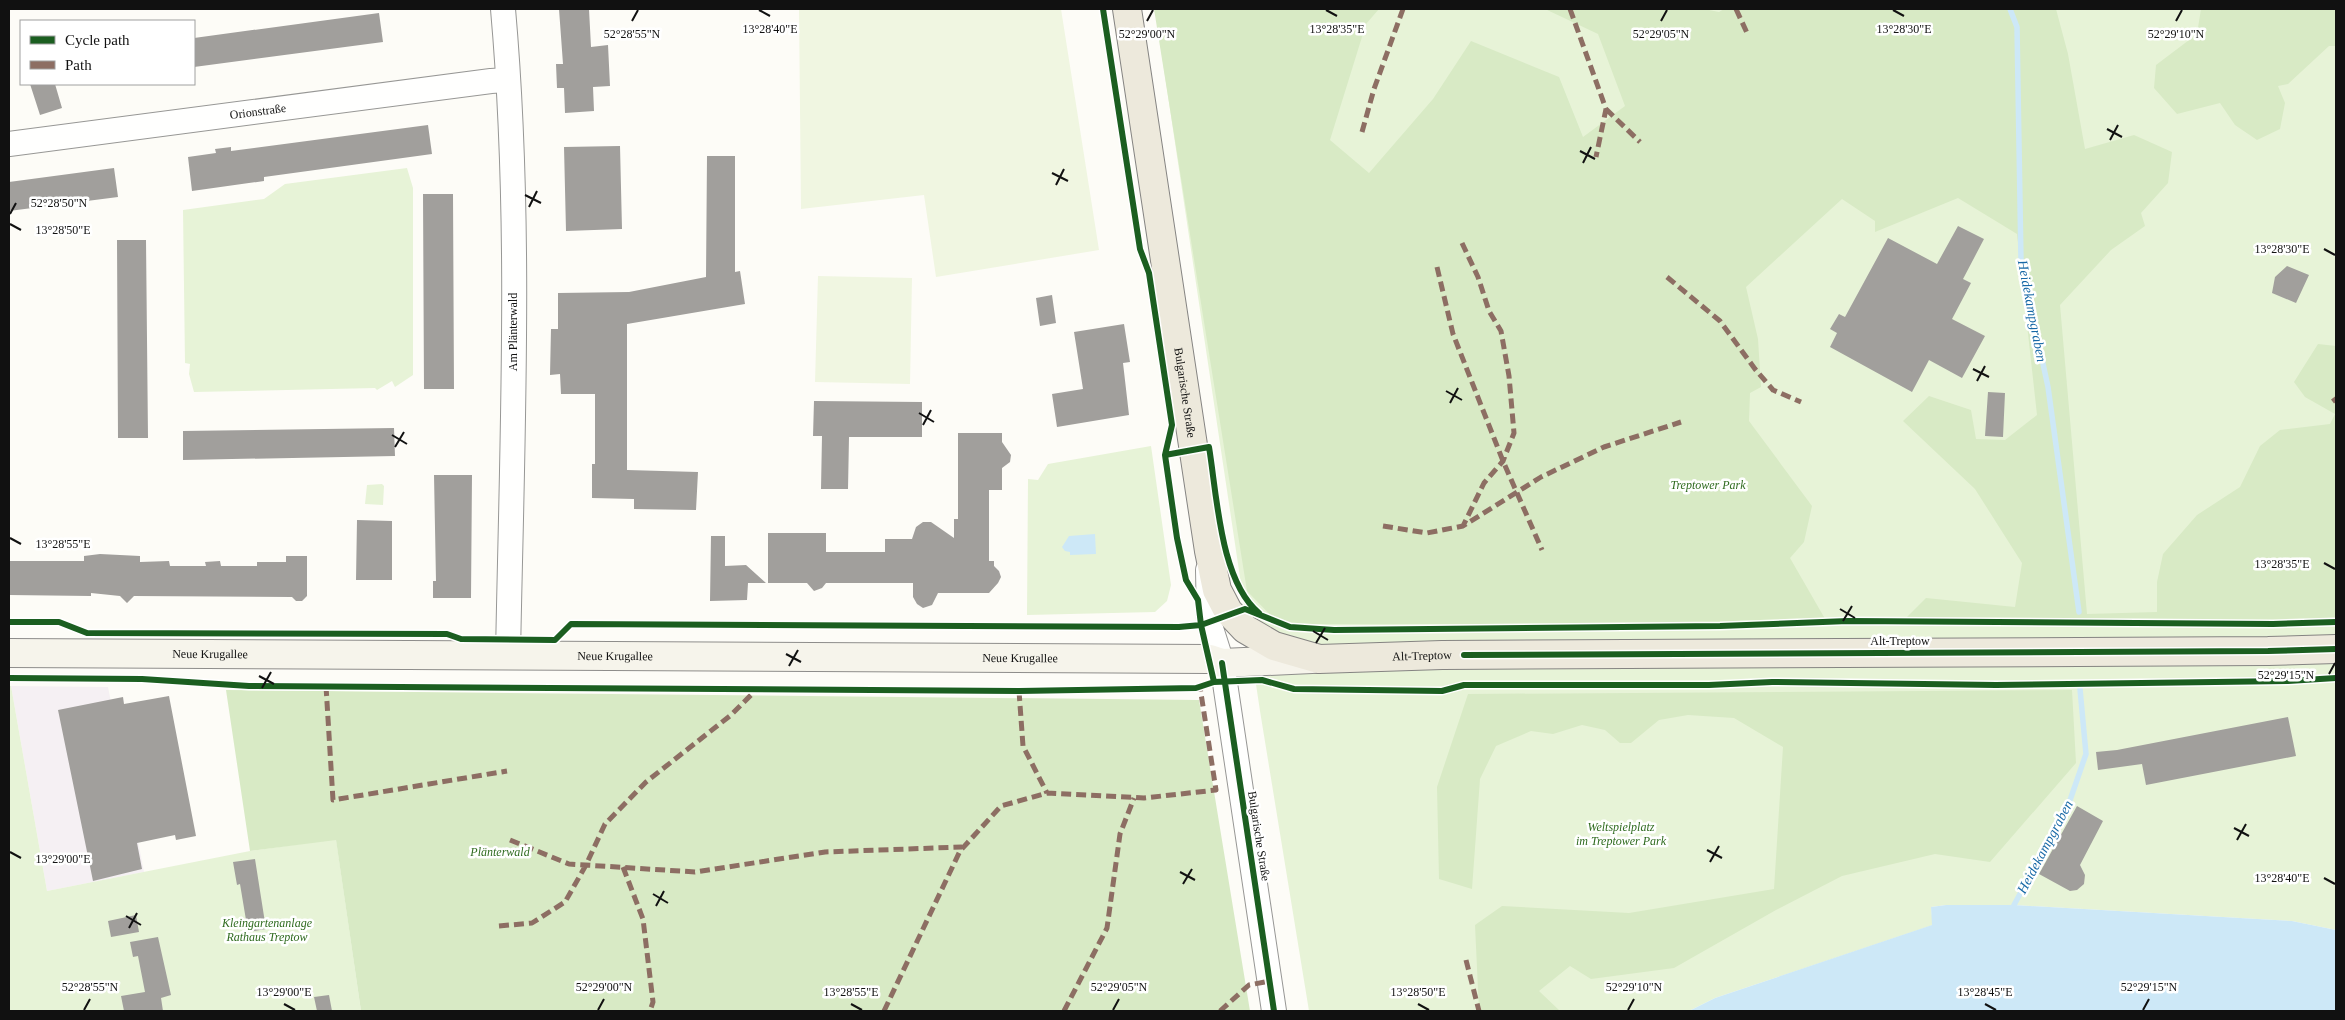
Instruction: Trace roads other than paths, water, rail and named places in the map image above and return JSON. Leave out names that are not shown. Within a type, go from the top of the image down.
[{"type":"main road","name":"Bulgarische Straße","points":[[1127,9],[1209,551]]},
{"type":"main road","name":"Alt-Treptow","points":[[1209,551],[1221,599],[1229,613],[1245,629],[1274,646],[1319,659],[1442,655],[2250,651],[2336,648]]},
{"type":"street","name":"Am Plänterwald","points":[[503,9],[512,226],[513,386],[508,655]]},
{"type":"street","name":"Orionstraße","points":[[9,144],[491,80],[507,80]]},
{"type":"street","name":"Bulgarische Straße","points":[[1209,551],[1207,592],[1210,622],[1222,663],[1274,1011]]},
{"type":"street","name":"Neue Krugallee","points":[[9,652],[1210,659],[1222,663]]},
{"type":"street","name":"Alt-Treptow","points":[[1222,663],[1319,659]]},
{"type":"water","points":[[1095,534],[1096,554],[1070,555],[1070,552],[1065,551],[1062,547],[1069,536]]},
{"type":"water","points":[[1946,905],[2014,905],[2292,921],[2336,930],[2336,1011],[1689,1011],[1715,998],[1932,925],[1931,907]]},
{"type":"waterway","name":"Heidekampgraben","points":[[2010,9],[2017,27],[2021,261],[2048,387],[2079,612]]},
{"type":"waterway","name":"Heidekampgraben","points":[[2012,912],[2014,905],[2068,806],[2086,754],[2080,689]]},
{"type":"park label","name":"Treptower Park","points":[[1708,485]]},
{"type":"park label","name":"Weltspielplatz im Treptower Park","points":[[1621,834]]},
{"type":"park label","name":"Plänterwald","points":[[500,852]]},
{"type":"park label","name":"Kleingartenanlage Rathaus Treptow","points":[[267,930]]}]
